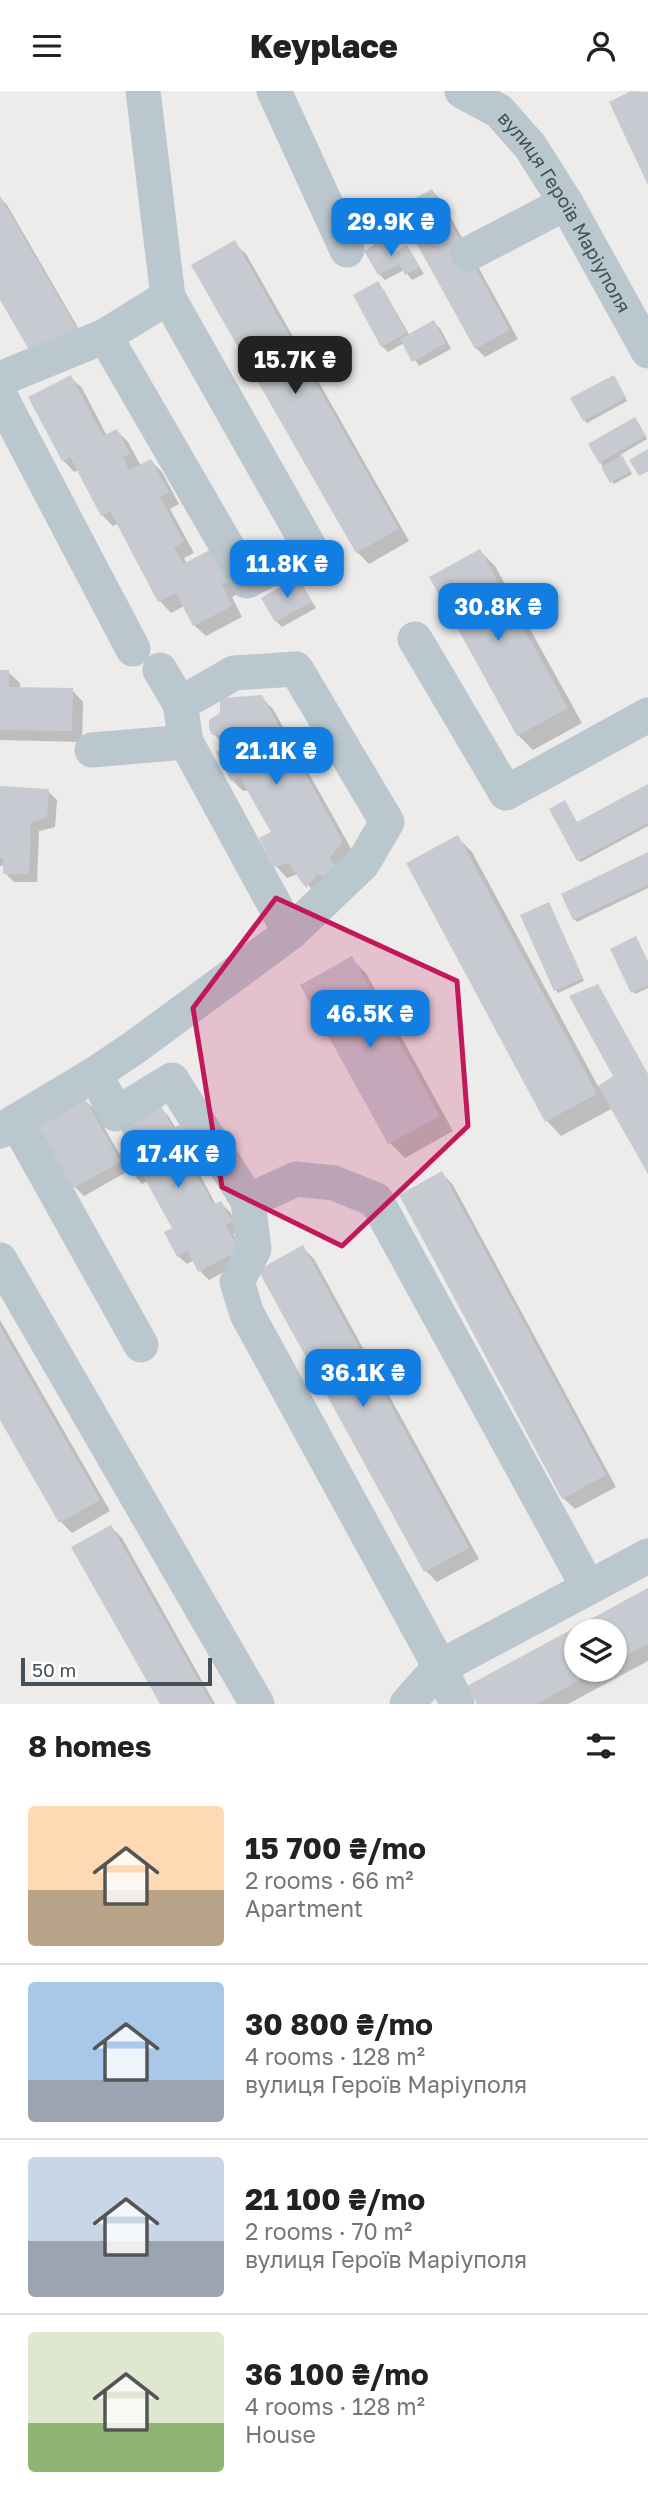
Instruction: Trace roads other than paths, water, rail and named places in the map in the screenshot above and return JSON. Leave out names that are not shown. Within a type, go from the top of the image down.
[{"type":"street","points":[[105,337],[247,582],[310,548],[168,297],[143,91]]},
{"type":"street","points":[[274,91],[347,250]]},
{"type":"street","name":"вулиця Героїв Маріуполя","points":[[462,91],[499,111],[530,146],[566,203],[648,351]]},
{"type":"street","points":[[468,254],[566,203]]},
{"type":"street","points":[[133,649],[2,376],[105,337],[168,297]]},
{"type":"street","points":[[415,639],[506,793],[648,715]]},
{"type":"street","points":[[141,1345],[8,1126],[135,1047],[290,933],[363,863],[387,822],[296,669],[234,673],[180,704]]},
{"type":"street","points":[[160,670],[180,704],[186,741],[290,933]]},
{"type":"street","points":[[92,750],[186,741]]},
{"type":"street","points":[[95,1074],[116,1114],[172,1080],[248,1201],[254,1249],[237,1282],[247,1314],[440,1667],[457,1704]]},
{"type":"street","points":[[248,1201],[296,1179],[334,1183],[376,1200],[588,1587]]},
{"type":"street","points":[[0,1260],[257,1704]]},
{"type":"street","points":[[407,1704],[440,1667],[648,1556]]}]
